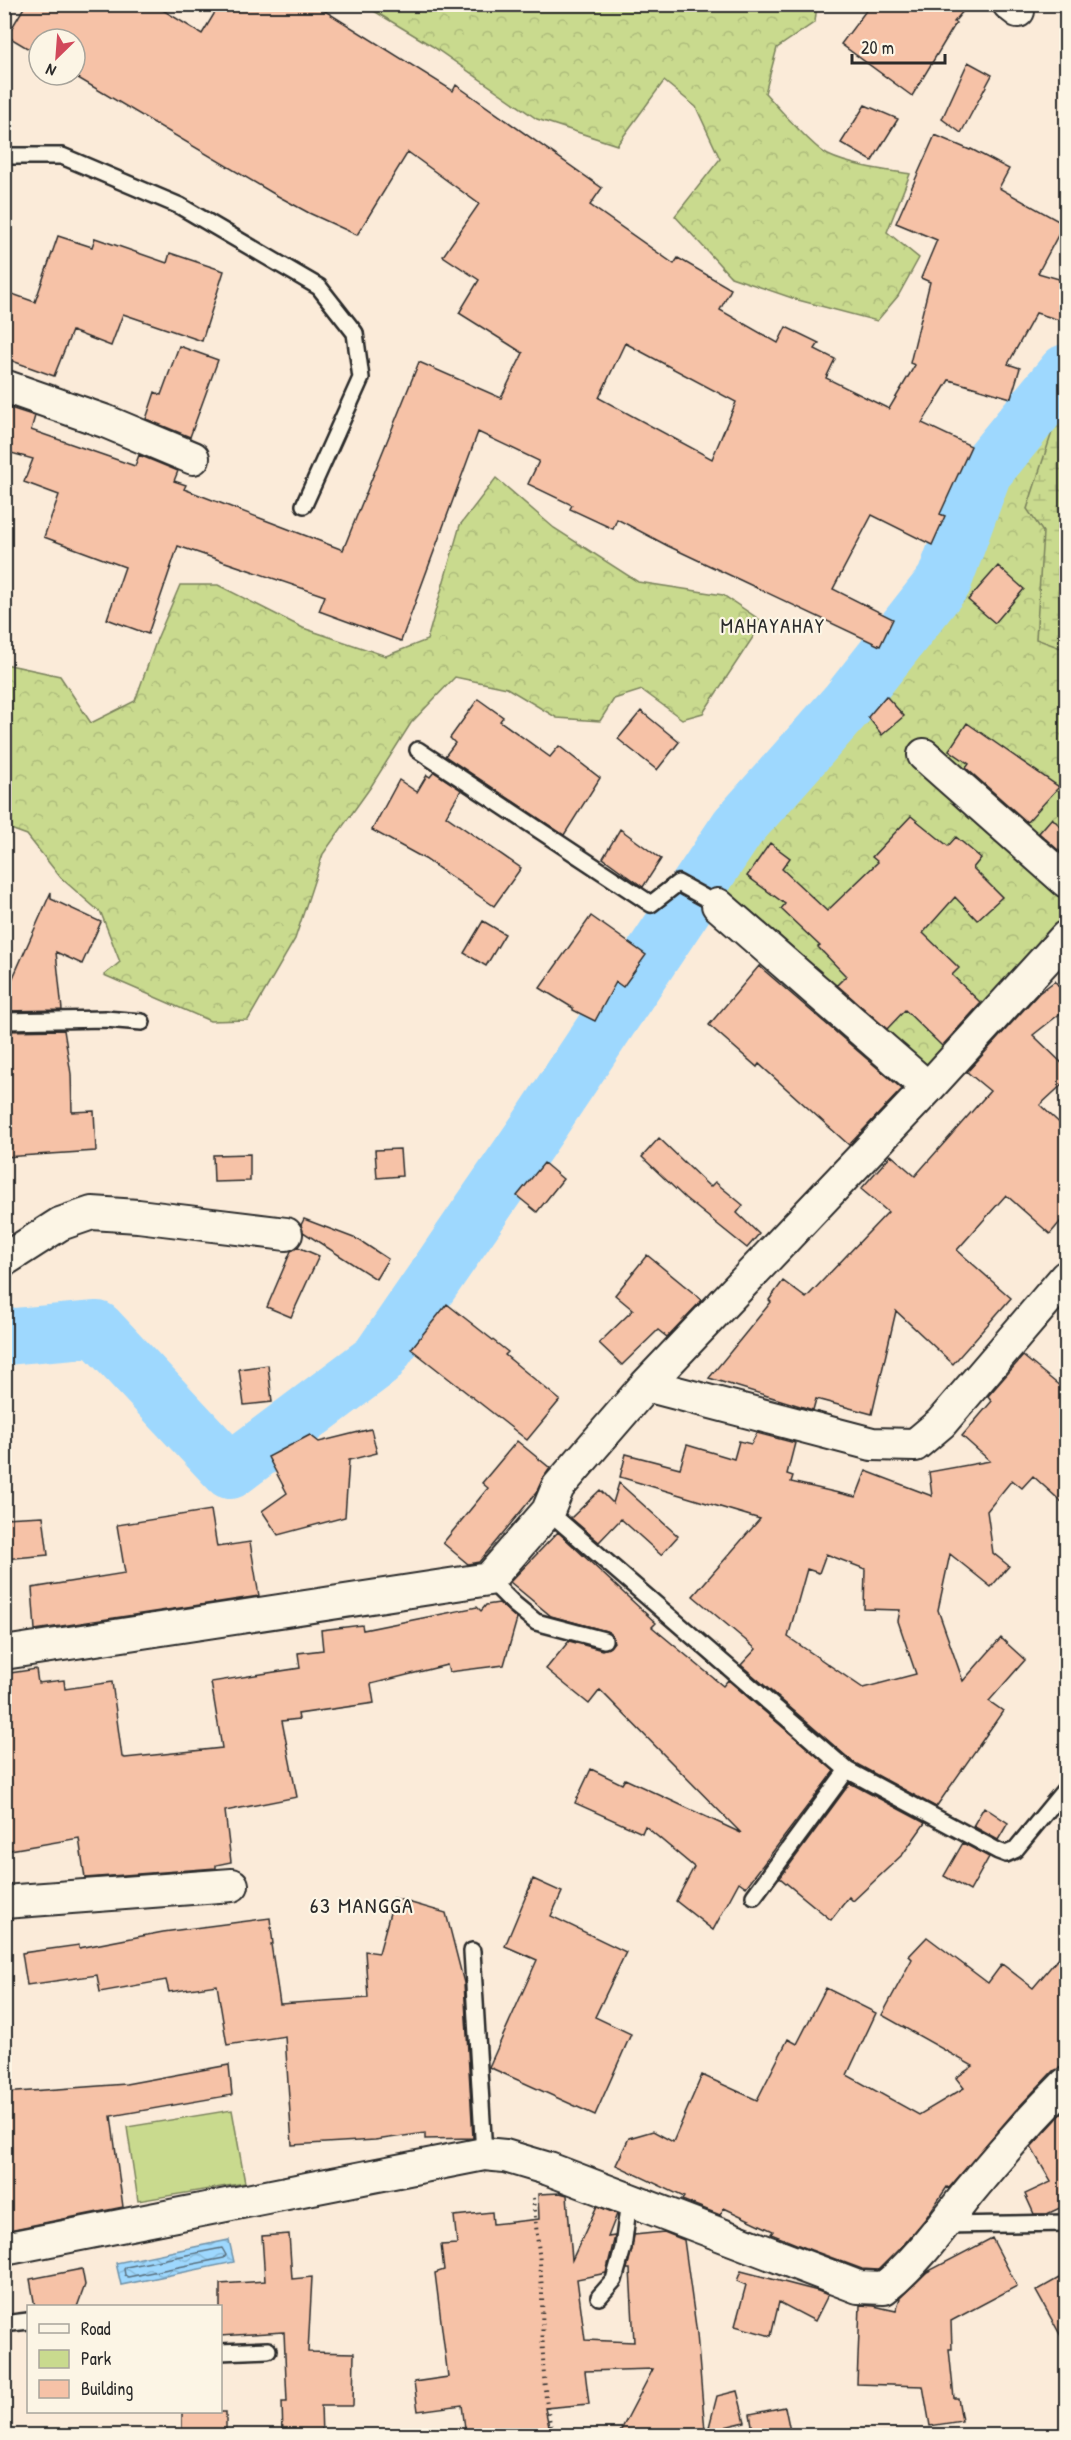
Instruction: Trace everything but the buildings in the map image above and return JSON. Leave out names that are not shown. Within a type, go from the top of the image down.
[{"type":"street","points":[[4,386],[107,422],[193,458]]},
{"type":"street","points":[[924,755],[1066,881]]},
{"type":"street","points":[[718,905],[928,1088]]},
{"type":"street","points":[[4,1653],[489,1580],[548,1511],[558,1486],[646,1385],[928,1088],[1066,937]]},
{"type":"street","points":[[4,1260],[60,1224],[92,1213],[286,1234]]},
{"type":"street","points":[[646,1385],[872,1444],[915,1445],[941,1423],[1066,1277]]},
{"type":"street","points":[[4,1902],[232,1885]]},
{"type":"street","points":[[4,2249],[484,2154],[505,2156],[530,2163],[858,2287],[884,2288],[904,2273],[1036,2114],[1066,2084]]},
{"type":"lane","points":[[4,156],[62,156],[180,206],[319,287],[355,333],[362,378],[304,505]]},
{"type":"lane","points":[[418,750],[651,904],[678,883],[718,905]]},
{"type":"lane","points":[[4,1021],[105,1019],[142,1022]]},
{"type":"lane","points":[[548,1511],[847,1770],[998,1851],[1006,1854],[1016,1850],[1066,1788]]},
{"type":"lane","points":[[489,1580],[536,1622],[604,1640]]},
{"type":"lane","points":[[754,1896],[847,1770]]},
{"type":"lane","points":[[472,1951],[484,2154]]},
{"type":"lane","points":[[599,2297],[614,2280],[623,2248],[629,2200]]},
{"type":"lane","points":[[942,2226],[1066,2223]]},
{"type":"lane","points":[[4,2324],[27,2321]]},
{"type":"lane","points":[[222,2352],[268,2350]]},
{"type":"path","points":[[530,2163],[542,2292],[542,2351],[546,2409],[553,2436]]},
{"type":"green space","points":[[364,5],[817,5],[815,22],[777,48],[765,93],[805,136],[828,155],[857,165],[910,174],[887,232],[919,258],[898,296],[877,321],[798,300],[731,277],[675,216],[720,159],[696,107],[664,81],[617,145],[537,119],[432,46]]},
{"type":"green space","points":[[1066,345],[1066,928],[925,1084],[708,882],[738,827],[848,703],[916,614],[940,568],[971,471]]},
{"type":"green space","points":[[1066,407],[1066,650],[1036,639],[1043,532],[1027,509],[1054,426]]},
{"type":"green space","points":[[496,478],[554,528],[638,582],[723,595],[763,622],[703,713],[682,719],[642,690],[614,699],[600,721],[557,718],[507,688],[455,677],[411,723],[370,788],[323,854],[295,939],[248,1020],[210,1021],[104,975],[120,962],[101,913],[61,878],[27,835],[5,827],[5,664],[60,676],[91,723],[135,701],[157,639],[180,585],[218,585],[303,628],[386,656],[427,640],[460,525]]},
{"type":"green space","points":[[232,2110],[245,2183],[138,2201],[127,2127]]},
{"type":"water","points":[[229,2240],[234,2262],[121,2285],[116,2263]]},
{"type":"waterway","points":[[4,1337],[97,1329],[230,1471],[378,1360],[541,1123],[738,827],[848,703],[944,581],[984,472],[1066,372]]},
{"type":"district","name":"MAHAYAHAY","points":[[773,626]]},
{"type":"district","name":"63 MANGGA","points":[[362,1905]]}]
